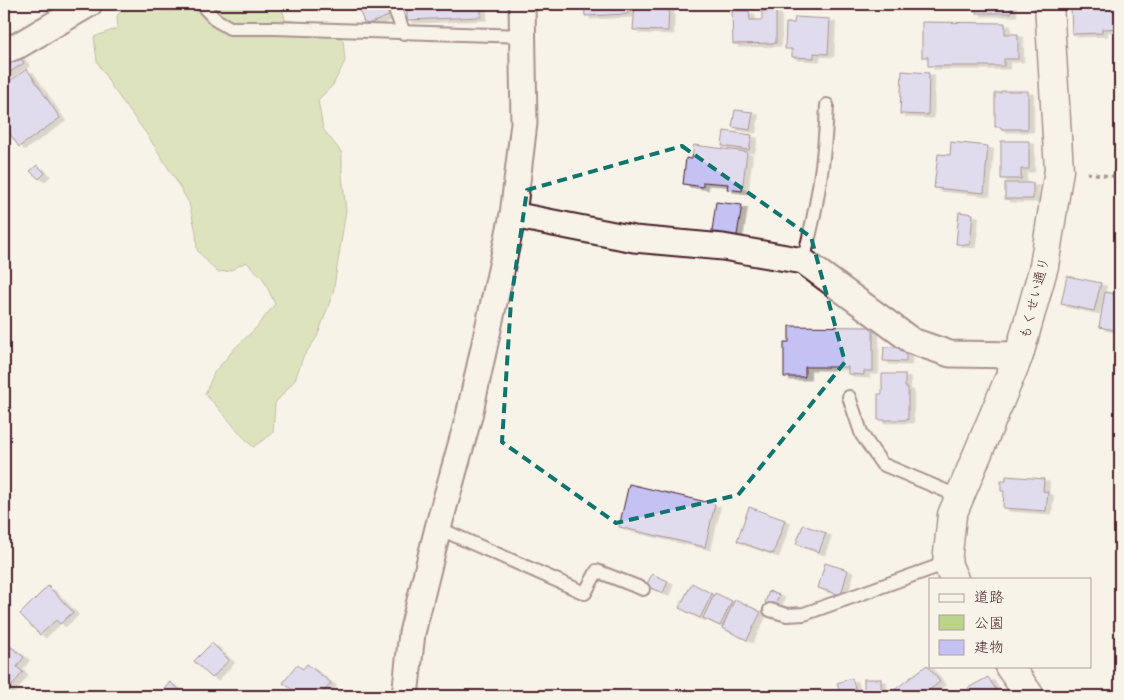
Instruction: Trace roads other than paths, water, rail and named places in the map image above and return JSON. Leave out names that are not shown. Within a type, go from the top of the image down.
[{"type":"street","points":[[4,51],[90,4]]},
{"type":"street","points":[[405,696],[412,633],[438,528],[469,416],[513,215],[524,123],[522,4]]},
{"type":"street","name":"もくせい通り","points":[[951,571],[952,515],[1020,355],[1044,266],[1059,170],[1049,4]]},
{"type":"street","points":[[513,215],[634,239],[723,247],[803,261],[912,342],[950,354],[1020,355]]},
{"type":"street","points":[[1010,668],[1030,696]]},
{"type":"lane","points":[[201,4],[216,20],[230,28],[524,36]]},
{"type":"lane","points":[[393,4],[404,33]]},
{"type":"lane","points":[[803,261],[815,212],[826,141],[827,105]]},
{"type":"lane","points":[[849,397],[862,435],[882,464],[960,497]]},
{"type":"lane","points":[[438,528],[585,593],[597,570],[644,589]]},
{"type":"lane","points":[[770,610],[787,615],[804,614],[951,571]]}]
